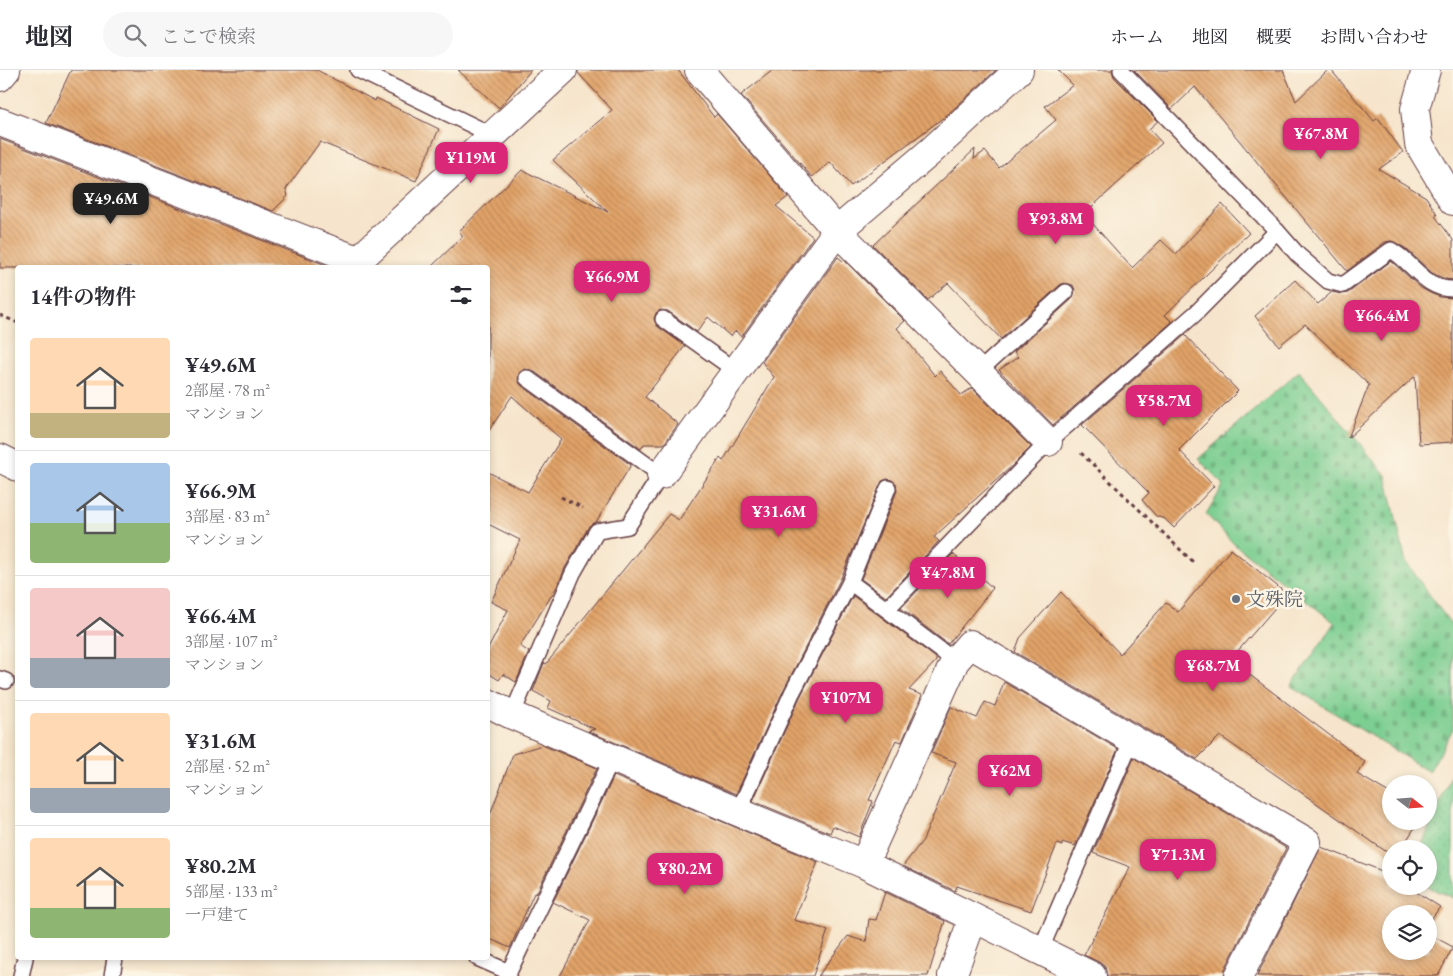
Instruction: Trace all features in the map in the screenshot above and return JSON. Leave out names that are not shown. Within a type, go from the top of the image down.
[{"type":"street","points":[[0,77],[6,70]]},
{"type":"street","points":[[0,122],[353,264],[563,70]]},
{"type":"street","points":[[699,70],[837,231],[978,372],[1054,437]]},
{"type":"street","points":[[1426,70],[1415,109],[1419,144],[1453,201]]},
{"type":"street","points":[[660,475],[837,231],[930,152],[1011,73]]},
{"type":"street","points":[[0,458],[15,466]]},
{"type":"street","points":[[864,864],[956,661],[970,644],[1307,842],[1239,976]]},
{"type":"street","points":[[490,704],[738,812],[864,864],[1092,976]]},
{"type":"street","points":[[952,976],[973,918]]},
{"type":"lane","points":[[358,70],[492,135]]},
{"type":"lane","points":[[1120,70],[1298,255],[1328,281],[1343,284],[1391,250],[1403,257],[1421,277],[1432,285],[1453,289]]},
{"type":"lane","points":[[887,610],[1054,437],[1196,313],[1276,231]]},
{"type":"lane","points":[[978,372],[1066,292]]},
{"type":"lane","points":[[663,319],[736,371]]},
{"type":"lane","points":[[512,715],[573,573],[596,531],[628,526],[660,475],[527,378]]},
{"type":"lane","points":[[738,812],[792,693],[850,582],[888,488]]},
{"type":"lane","points":[[850,582],[956,661]]},
{"type":"lane","points":[[1040,951],[1132,739]]},
{"type":"lane","points":[[481,960],[508,974],[613,758]]},
{"type":"lane","points":[[22,976],[25,960]]},
{"type":"lane","points":[[112,976],[115,960]]},
{"type":"path","points":[[0,315],[15,322]]},
{"type":"path","points":[[1054,437],[1193,562]]},
{"type":"green space","points":[[1299,371],[1386,475],[1406,562],[1453,627],[1453,729],[1429,772],[1291,686],[1335,623],[1234,544],[1206,514],[1224,485],[1198,459]]},
{"type":"green space","points":[[1453,771],[1453,898],[1437,891],[1437,840],[1424,840],[1428,830],[1438,830],[1438,806]]},
{"type":"building","points":[[71,70],[317,70],[375,101],[376,98],[439,129],[416,181],[320,142],[286,189],[288,196],[273,211],[46,123]]},
{"type":"building","points":[[458,70],[531,70],[499,108]]},
{"type":"building","points":[[578,70],[678,70],[714,117],[717,114],[788,197],[776,206],[813,237],[741,337],[736,331],[730,336],[708,317],[697,332],[668,311],[660,310],[656,313],[654,319],[657,326],[685,346],[645,397],[678,424],[664,444],[644,444],[641,449],[532,370],[524,369],[519,373],[518,381],[522,386],[631,465],[596,522],[589,526],[565,568],[558,585],[520,646],[529,652],[516,682],[503,674],[499,680],[490,674],[490,645],[508,610],[491,602],[520,540],[490,525],[490,473],[528,492],[561,439],[512,396],[490,429],[490,265],[433,265],[463,236],[459,231],[522,170],[608,212],[553,160],[612,110],[578,73]]},
{"type":"building","points":[[773,70],[996,70],[947,115],[851,186],[830,162],[812,177],[741,95]]},
{"type":"building","points":[[1058,70],[1112,70],[1114,77],[1158,121],[1149,129],[1162,143],[1084,214],[1132,268],[1161,240],[1176,254],[1222,204],[1249,233],[1165,315],[1172,322],[1053,425],[999,370],[1018,357],[1014,352],[1072,299],[1075,290],[1073,285],[1064,283],[1060,285],[1001,339],[948,283],[928,300],[873,245],[975,149],[974,159],[985,151],[999,168],[1056,120],[1045,106],[1073,85]]},
{"type":"building","points":[[1134,70],[1283,70],[1296,101],[1328,70],[1331,70],[1374,121],[1378,118],[1403,152],[1379,169],[1426,197],[1437,214],[1435,216],[1453,240],[1453,280],[1445,279],[1432,273],[1405,248],[1391,241],[1385,242],[1347,271],[1195,87],[1172,109]]},
{"type":"building","points":[[0,139],[326,265],[15,265],[15,268],[0,268]]},
{"type":"building","points":[[838,257],[844,260],[905,321],[897,328],[935,376],[940,371],[961,395],[972,388],[1031,447],[934,537],[939,541],[886,597],[861,579],[897,491],[896,483],[892,480],[882,481],[841,578],[784,689],[736,794],[588,731],[595,729],[548,708],[551,701],[533,691],[544,663],[546,664],[669,514],[679,520],[720,458],[723,461],[774,377],[762,362]]},
{"type":"building","points":[[1391,261],[1421,288],[1440,297],[1453,298],[1453,442],[1419,444],[1415,376],[1348,438],[1369,385],[1305,324],[1279,346],[1255,316],[1295,280],[1318,304],[1332,292],[1348,293]]},
{"type":"building","points":[[1185,335],[1238,391],[1179,450],[1214,486],[1174,528],[1165,519],[1156,516],[1142,500],[1149,493],[1082,425]]},
{"type":"building","points":[[1231,549],[1287,594],[1230,660],[1365,762],[1357,774],[1382,789],[1382,830],[1413,830],[1407,840],[1382,840],[1382,849],[1220,736],[1197,759],[1015,652],[1020,638],[1061,592],[1120,654],[1166,603],[1178,612]]},
{"type":"building","points":[[953,554],[993,588],[948,644],[901,608]]},
{"type":"building","points":[[853,596],[936,658],[936,661],[909,690],[922,695],[902,742],[896,740],[869,800],[873,801],[859,837],[833,826],[830,833],[753,801],[800,697]]},
{"type":"building","points":[[1004,682],[1118,749],[1075,846],[1062,842],[1062,846],[1057,844],[1031,911],[957,886],[955,891],[903,866],[923,840],[956,762],[931,753],[951,707],[977,718],[985,702],[995,706]]},
{"type":"building","points":[[542,745],[597,768],[536,894],[534,893],[510,948],[490,939],[490,815],[513,754]]},
{"type":"building","points":[[1134,758],[1286,848],[1225,969],[1224,976],[1107,976],[1105,967],[1084,955],[1130,867],[1093,853]]},
{"type":"building","points":[[614,776],[818,862],[794,920],[828,930],[813,976],[560,976],[590,920],[553,902]]},
{"type":"building","points":[[1321,847],[1382,871],[1382,895],[1421,895],[1437,905],[1382,905],[1382,960],[1437,960],[1437,938],[1453,947],[1438,976],[1257,976]]},
{"type":"building","points":[[885,892],[945,921],[928,976],[818,976],[848,936],[866,942],[869,919],[876,920]]},
{"type":"place","name":"文殊院","points":[[1236,599]]}]
